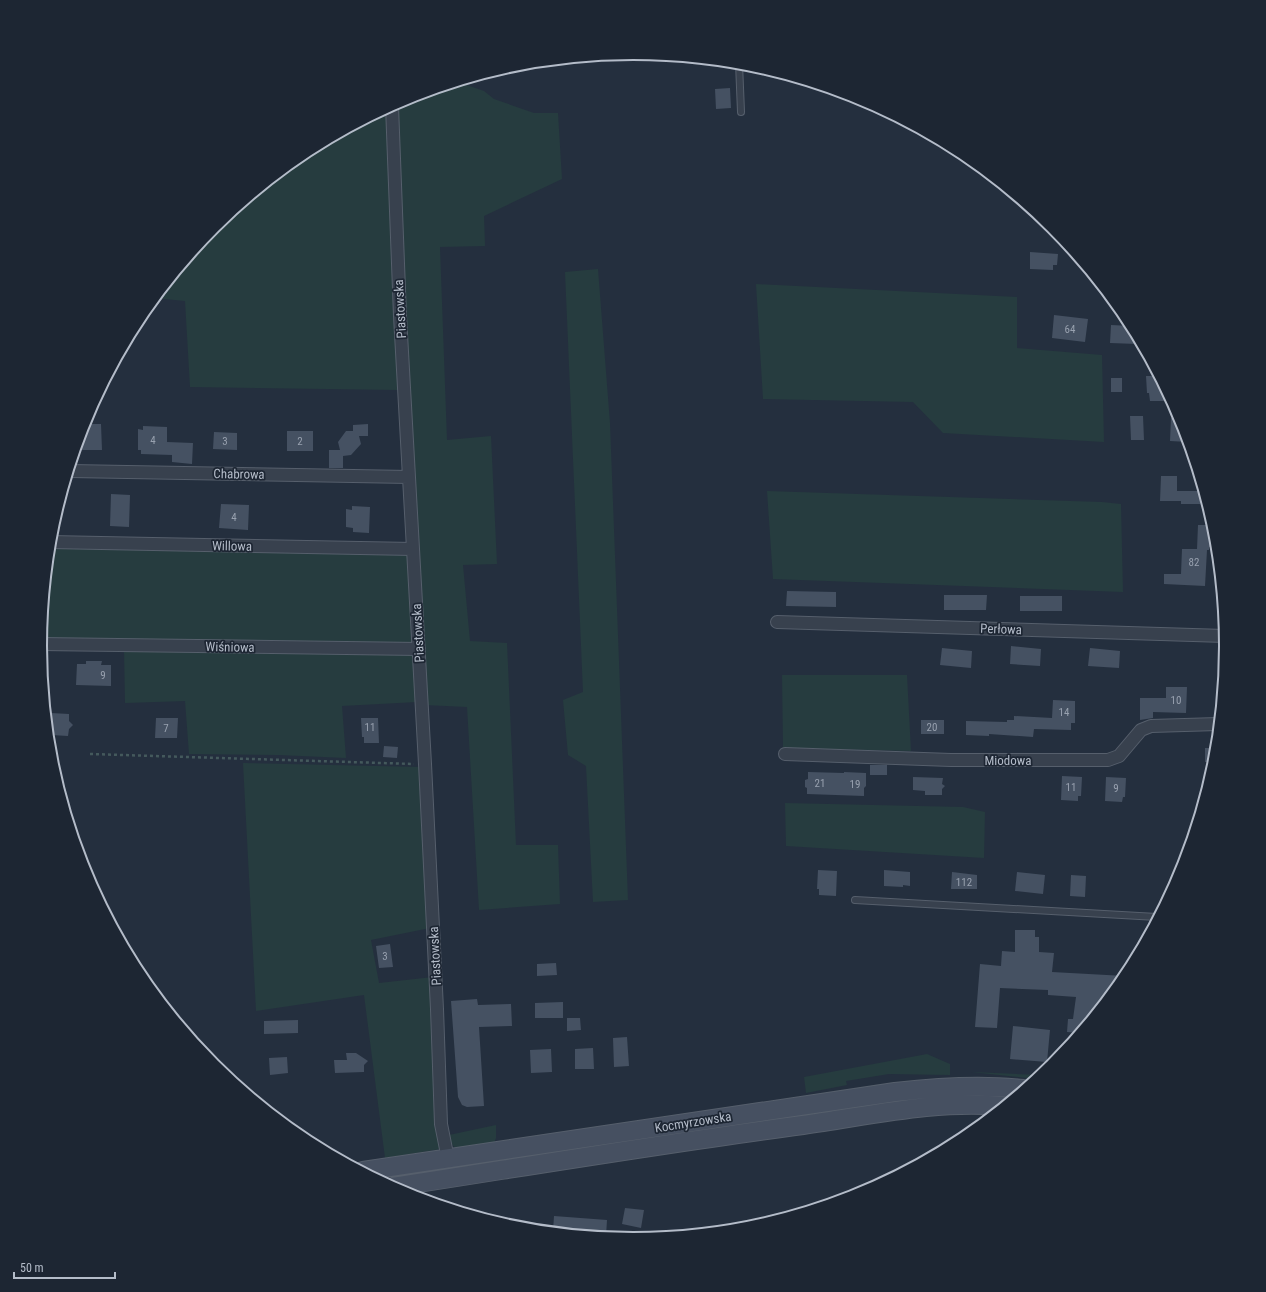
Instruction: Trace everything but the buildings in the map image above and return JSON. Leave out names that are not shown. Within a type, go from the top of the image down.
[{"type":"main road","name":"Kocmyrzowska","points":[[370,1170],[448,1160],[895,1092],[939,1087],[969,1086],[1016,1089]]},
{"type":"main road","name":"Kocmyrzowska","points":[[405,1185],[920,1108],[964,1105],[996,1106]]},
{"type":"street","name":"Piastowska","points":[[392,112],[400,316],[425,764],[441,1124],[448,1160]]},
{"type":"street","name":"Chabrowa","points":[[74,471],[409,477]]},
{"type":"street","name":"Willowa","points":[[56,542],[413,549]]},
{"type":"street","name":"Perłowa","points":[[777,622],[1219,636]]},
{"type":"street","name":"Wiśniowa","points":[[47,644],[419,650]]},
{"type":"street","name":"Miodowa","points":[[785,754],[951,760],[1108,760],[1119,756],[1141,730],[1151,726],[1214,724]]},
{"type":"lane","points":[[739,70],[741,112]]},
{"type":"lane","points":[[854,900],[1152,917]]},
{"type":"path","points":[[90,754],[425,764]]},
{"type":"green space","points":[[466,85],[484,91],[494,99],[534,113],[558,113],[562,179],[484,216],[485,246],[440,247],[447,440],[491,436],[497,564],[463,565],[470,641],[507,643],[516,845],[558,845],[560,904],[479,910],[467,707],[424,705],[395,111],[445,91]]},
{"type":"green space","points":[[387,114],[399,390],[190,387],[185,301],[161,299],[192,260],[247,205],[276,181],[307,159],[374,120]]},
{"type":"green space","points":[[598,269],[610,423],[628,900],[593,902],[586,766],[568,755],[563,700],[583,692],[565,272]]},
{"type":"green space","points":[[756,284],[1017,297],[1017,348],[1102,355],[1104,442],[943,433],[913,402],[763,399]]},
{"type":"green space","points":[[767,491],[1102,502],[1121,504],[1123,592],[773,579]]},
{"type":"green space","points":[[56,545],[410,551],[416,646],[47,640],[48,608]]},
{"type":"green space","points":[[124,649],[416,654],[417,702],[342,706],[346,758],[278,755],[189,754],[185,701],[125,703]]},
{"type":"green space","points":[[782,675],[907,675],[911,751],[783,748]]},
{"type":"green space","points":[[243,763],[421,767],[430,928],[371,940],[379,983],[433,977],[441,1149],[385,1158],[364,995],[256,1011]]},
{"type":"green space","points":[[785,803],[963,807],[985,812],[984,858],[786,846]]},
{"type":"green space","points":[[927,1054],[950,1064],[950,1075],[889,1074],[846,1081],[847,1085],[806,1093],[804,1077]]},
{"type":"green space","points":[[971,1072],[1032,1075],[1028,1078]]},
{"type":"green space","points":[[496,1125],[496,1138],[494,1143],[458,1148],[453,1145],[449,1135]]}]
